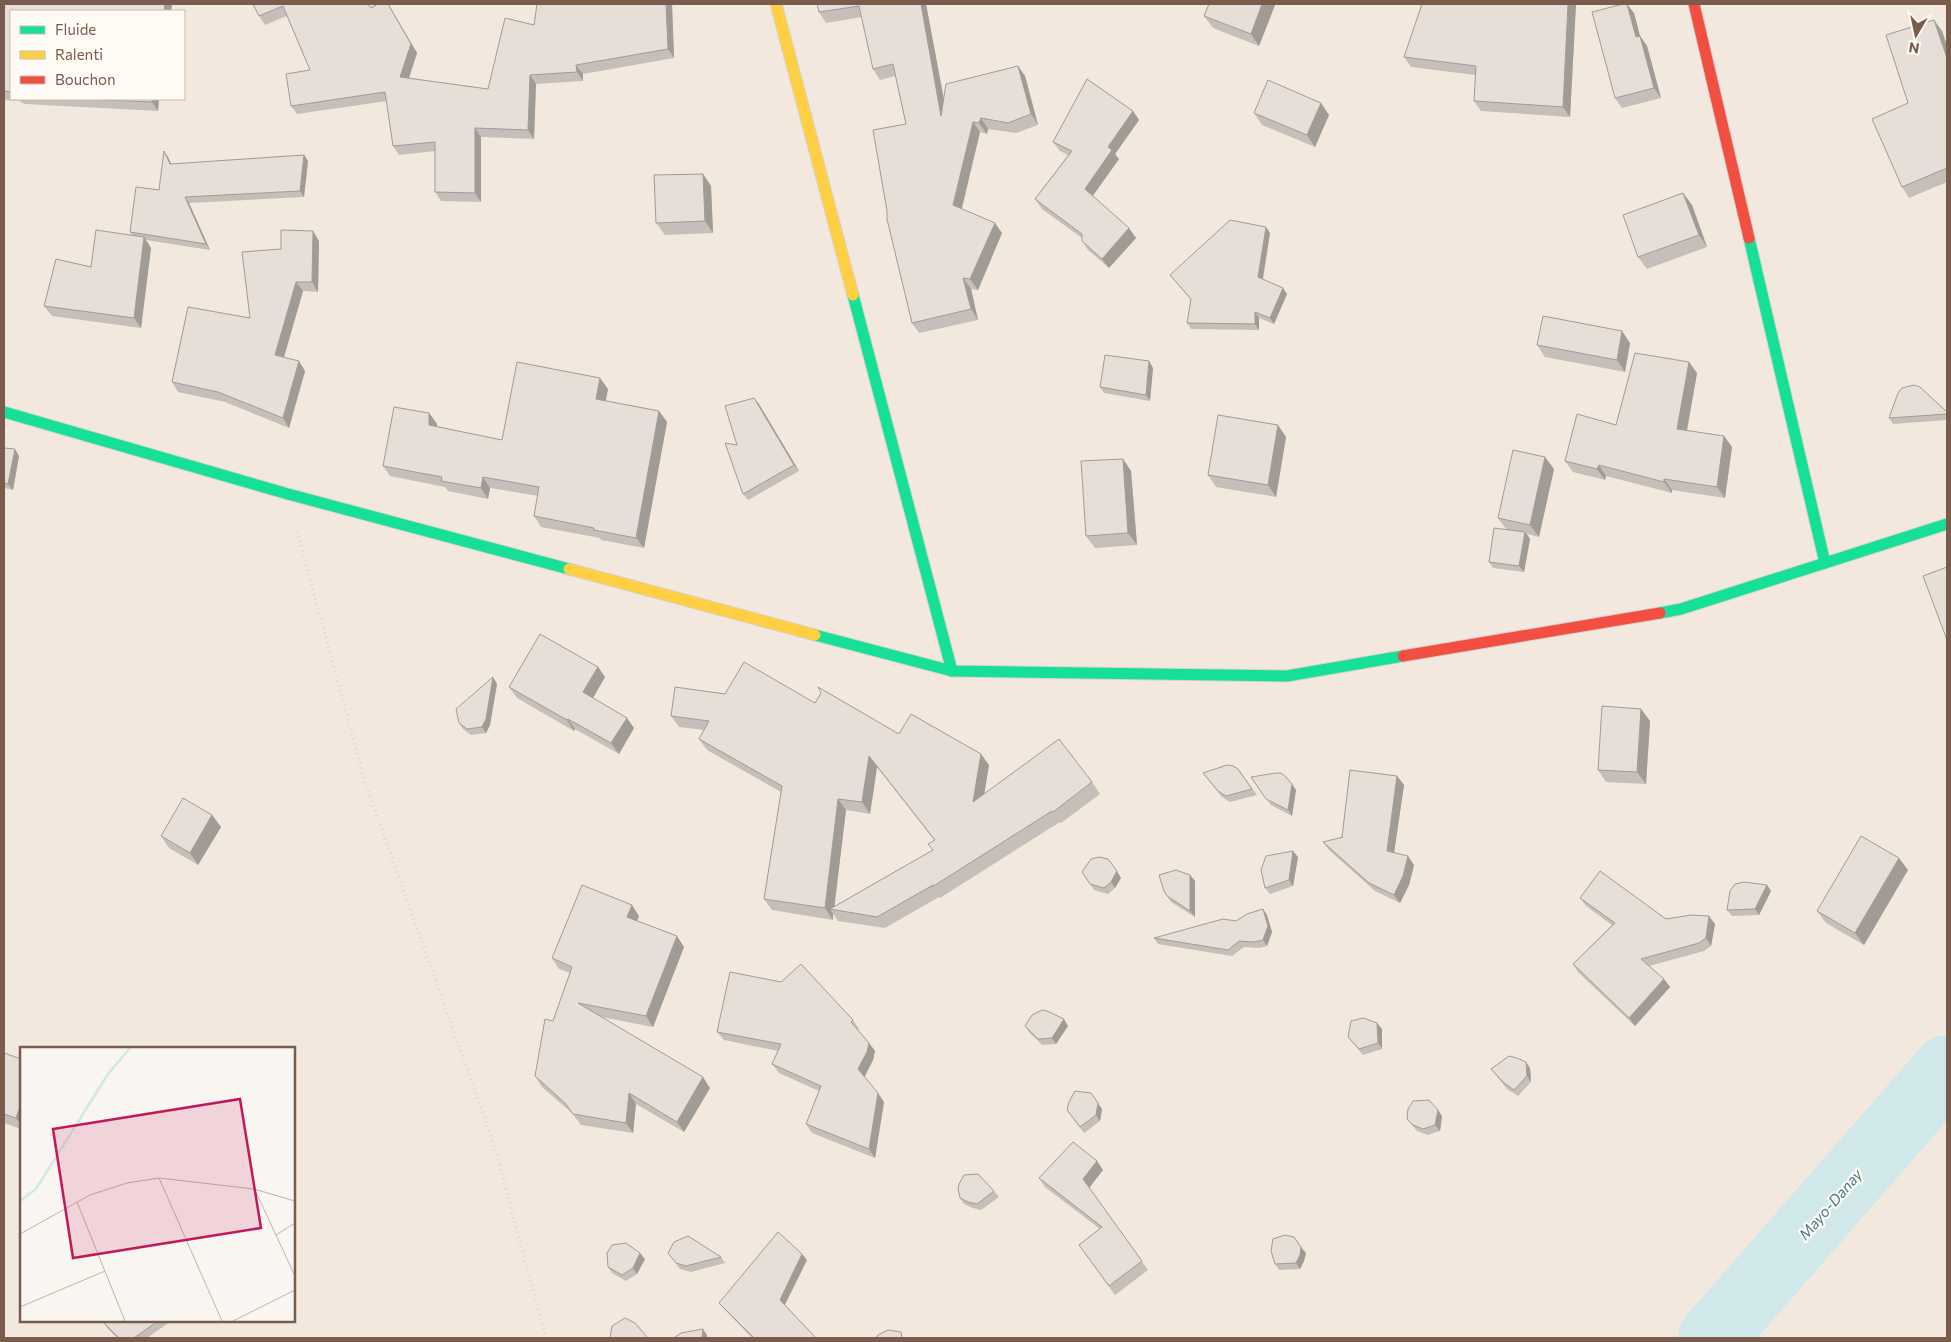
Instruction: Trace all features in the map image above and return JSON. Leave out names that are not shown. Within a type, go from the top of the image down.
[{"type":"main road","points":[[776,4],[952,671]]},
{"type":"main road","points":[[1694,4],[1825,563]]},
{"type":"main road","points":[[4,412],[288,494],[952,671],[1287,676],[1681,609],[1947,524]]},
{"type":"path","points":[[288,494],[365,782],[493,1142],[546,1338]]},
{"type":"shaded area","points":[[4,4],[1947,4],[1947,1338],[4,1338]]},
{"type":"building","points":[[4,4],[165,4],[164,10],[10,10],[10,92],[4,91]]},
{"type":"building","points":[[253,4],[368,4],[371,8],[378,4],[388,4],[411,44],[400,77],[488,89],[505,18],[534,25],[537,4],[666,4],[668,49],[576,65],[577,72],[530,75],[528,130],[475,128],[475,193],[435,192],[435,142],[393,146],[385,92],[291,106],[286,74],[310,70],[283,6],[259,16]]},
{"type":"building","points":[[817,4],[921,4],[941,116],[946,84],[1018,66],[1031,114],[1008,123],[981,118],[979,123],[973,122],[953,205],[995,223],[970,279],[963,278],[971,309],[912,323],[887,219],[873,130],[906,124],[893,64],[873,69],[859,6],[819,12]]},
{"type":"building","points":[[1209,4],[1262,4],[1251,34],[1204,16]]},
{"type":"building","points":[[1422,4],[1568,4],[1563,107],[1474,101],[1476,66],[1404,57]]},
{"type":"building","points":[[1627,4],[1636,37],[1640,36],[1654,88],[1615,98],[1592,12]]},
{"type":"building","points":[[1934,20],[1947,58],[1947,168],[1902,187],[1872,119],[1908,103],[1886,35]]},
{"type":"building","points":[[1087,79],[1133,111],[1108,147],[1112,150],[1085,189],[1129,228],[1102,259],[1082,241],[1082,234],[1035,199],[1072,151],[1053,142]]},
{"type":"building","points":[[1268,80],[1321,103],[1307,135],[1254,113]]},
{"type":"building","points":[[106,100],[152,100],[152,102]]},
{"type":"building","points":[[164,151],[170,164],[304,155],[300,191],[185,197],[206,244],[130,232],[136,187],[159,190]]},
{"type":"building","points":[[703,174],[705,221],[656,223],[654,175]]},
{"type":"building","points":[[1683,193],[1699,235],[1638,257],[1623,215]]},
{"type":"building","points":[[1230,220],[1266,227],[1258,277],[1283,288],[1270,318],[1255,312],[1255,324],[1187,323],[1191,299],[1170,275]]},
{"type":"building","points":[[96,230],[144,237],[134,318],[44,306],[56,259],[91,267]]},
{"type":"building","points":[[281,230],[313,231],[312,282],[296,282],[275,355],[299,361],[283,418],[218,392],[172,382],[188,307],[250,318],[242,252],[281,249]]},
{"type":"building","points":[[1543,316],[1622,331],[1617,360],[1537,345]]},
{"type":"building","points":[[1635,353],[1689,362],[1677,429],[1724,436],[1717,487],[1664,479],[1664,482],[1599,465],[1597,469],[1565,461],[1577,414],[1616,425]]},
{"type":"building","points":[[1105,355],[1149,361],[1146,395],[1100,387]]},
{"type":"building","points":[[517,362],[600,378],[596,399],[659,411],[636,538],[534,516],[539,487],[483,477],[481,488],[441,481],[442,477],[383,466],[394,407],[429,413],[429,425],[502,440]]},
{"type":"building","points":[[1914,385],[1920,387],[1947,414],[1889,418],[1898,393],[1902,388]]},
{"type":"building","points":[[754,398],[794,465],[743,494],[725,443],[737,445],[725,406]]},
{"type":"building","points":[[1218,415],[1278,425],[1268,485],[1208,475]]},
{"type":"building","points":[[4,448],[15,449],[8,484],[4,483]]},
{"type":"building","points":[[1513,450],[1545,457],[1530,525],[1498,518]]},
{"type":"building","points":[[1123,459],[1128,533],[1086,536],[1081,461]]},
{"type":"building","points":[[1494,528],[1525,532],[1519,566],[1489,562]]},
{"type":"building","points":[[1947,567],[1947,640],[1923,576]]},
{"type":"building","points":[[540,634],[598,667],[583,692],[627,718],[611,743],[509,687]]},
{"type":"building","points":[[744,662],[815,703],[821,693],[818,687],[899,734],[911,714],[981,754],[973,802],[1059,739],[1092,782],[1053,812],[932,887],[933,885],[877,917],[830,909],[933,850],[928,844],[935,840],[869,756],[862,802],[838,799],[825,908],[764,899],[782,786],[699,739],[709,721],[671,716],[675,687],[725,694]]},
{"type":"building","points":[[493,677],[486,719],[482,727],[467,729],[459,723],[456,709]]},
{"type":"building","points":[[1602,706],[1641,709],[1637,772],[1598,770]]},
{"type":"building","points":[[1227,765],[1238,769],[1252,789],[1226,796],[1218,791],[1203,773]]},
{"type":"building","points":[[1350,770],[1397,776],[1387,851],[1408,856],[1403,876],[1394,895],[1369,883],[1323,842],[1343,837]]},
{"type":"building","points":[[1281,773],[1292,784],[1288,810],[1266,799],[1251,777]]},
{"type":"building","points":[[183,798],[212,815],[190,853],[161,836]]},
{"type":"building","points":[[1861,836],[1899,858],[1855,933],[1817,911]]},
{"type":"building","points":[[1293,851],[1289,880],[1265,888],[1261,870],[1266,856]]},
{"type":"building","points":[[1099,857],[1108,859],[1117,871],[1111,882],[1104,888],[1090,884],[1082,872],[1091,859]]},
{"type":"building","points":[[1176,870],[1190,875],[1190,911],[1167,896],[1164,891],[1159,875]]},
{"type":"building","points":[[1600,871],[1666,919],[1691,915],[1709,916],[1706,938],[1699,943],[1641,959],[1664,979],[1629,1018],[1573,964],[1615,923],[1580,898]]},
{"type":"building","points":[[1744,882],[1767,885],[1755,909],[1727,910],[1730,891],[1735,884]]},
{"type":"building","points":[[582,885],[632,905],[627,917],[677,936],[646,1016],[578,1003],[703,1077],[677,1122],[629,1093],[626,1123],[573,1114],[565,1103],[535,1076],[545,1019],[553,1021],[572,967],[552,958]]},
{"type":"building","points":[[1263,909],[1268,926],[1263,940],[1254,942],[1239,941],[1228,950],[1154,938],[1223,919],[1236,921],[1247,914]]},
{"type":"building","points":[[801,964],[853,1020],[851,1022],[869,1043],[867,1052],[858,1069],[878,1093],[869,1149],[806,1124],[821,1086],[772,1064],[781,1044],[717,1032],[730,972],[781,982]]},
{"type":"building","points":[[1042,1010],[1064,1019],[1052,1038],[1038,1039],[1025,1026],[1032,1015]]},
{"type":"building","points":[[1363,1018],[1377,1023],[1378,1043],[1359,1049],[1348,1037],[1351,1021]]},
{"type":"building","points":[[4,1053],[20,1059],[20,1107],[16,1118],[4,1114]]},
{"type":"building","points":[[1509,1056],[1526,1062],[1527,1076],[1514,1090],[1503,1082],[1491,1069]]},
{"type":"building","points":[[1075,1091],[1091,1093],[1098,1103],[1096,1115],[1080,1127],[1067,1110]]},
{"type":"building","points":[[1429,1100],[1438,1110],[1435,1125],[1423,1129],[1413,1125],[1407,1119],[1408,1109],[1413,1101]]},
{"type":"building","points":[[1073,1142],[1097,1161],[1083,1179],[1142,1261],[1109,1286],[1079,1245],[1102,1227],[1039,1178]]},
{"type":"building","points":[[978,1174],[994,1191],[977,1204],[960,1198],[958,1189],[964,1175]]},
{"type":"building","points":[[778,1232],[802,1254],[780,1300],[816,1338],[754,1338],[719,1303]]},
{"type":"building","points":[[1285,1235],[1294,1237],[1301,1247],[1300,1255],[1296,1263],[1275,1264],[1271,1251],[1273,1239]]},
{"type":"building","points":[[688,1236],[721,1257],[686,1266],[676,1263],[668,1253],[674,1242]]},
{"type":"building","points":[[626,1243],[640,1253],[633,1268],[622,1275],[608,1267],[607,1253],[612,1245]]},
{"type":"building","points":[[625,1318],[635,1323],[647,1337],[610,1338],[612,1326]]},
{"type":"building","points":[[103,1322],[157,1322],[134,1338],[119,1338]]},
{"type":"building","points":[[703,1329],[702,1338],[674,1338],[681,1333]]},
{"type":"building","points":[[888,1330],[901,1332],[902,1338],[876,1338]]},
{"type":"waterway","name":"Mayo-Danay","points":[[1712,1338],[1947,1069]]},
{"type":"traffic: fast","points":[[1749,238],[1825,563]]},
{"type":"traffic: fast","points":[[853,295],[952,671]]},
{"type":"traffic: fast","points":[[4,412],[288,494],[569,569]]},
{"type":"traffic: fast","points":[[1660,613],[1681,609],[1947,524]]},
{"type":"traffic: fast","points":[[815,635],[952,671],[1287,676],[1403,656]]},
{"type":"traffic: slow","points":[[776,4],[853,295]]},
{"type":"traffic: slow","points":[[569,569],[815,635]]},
{"type":"traffic: jam","points":[[1694,4],[1749,238]]},
{"type":"traffic: jam","points":[[1403,656],[1660,613]]}]
